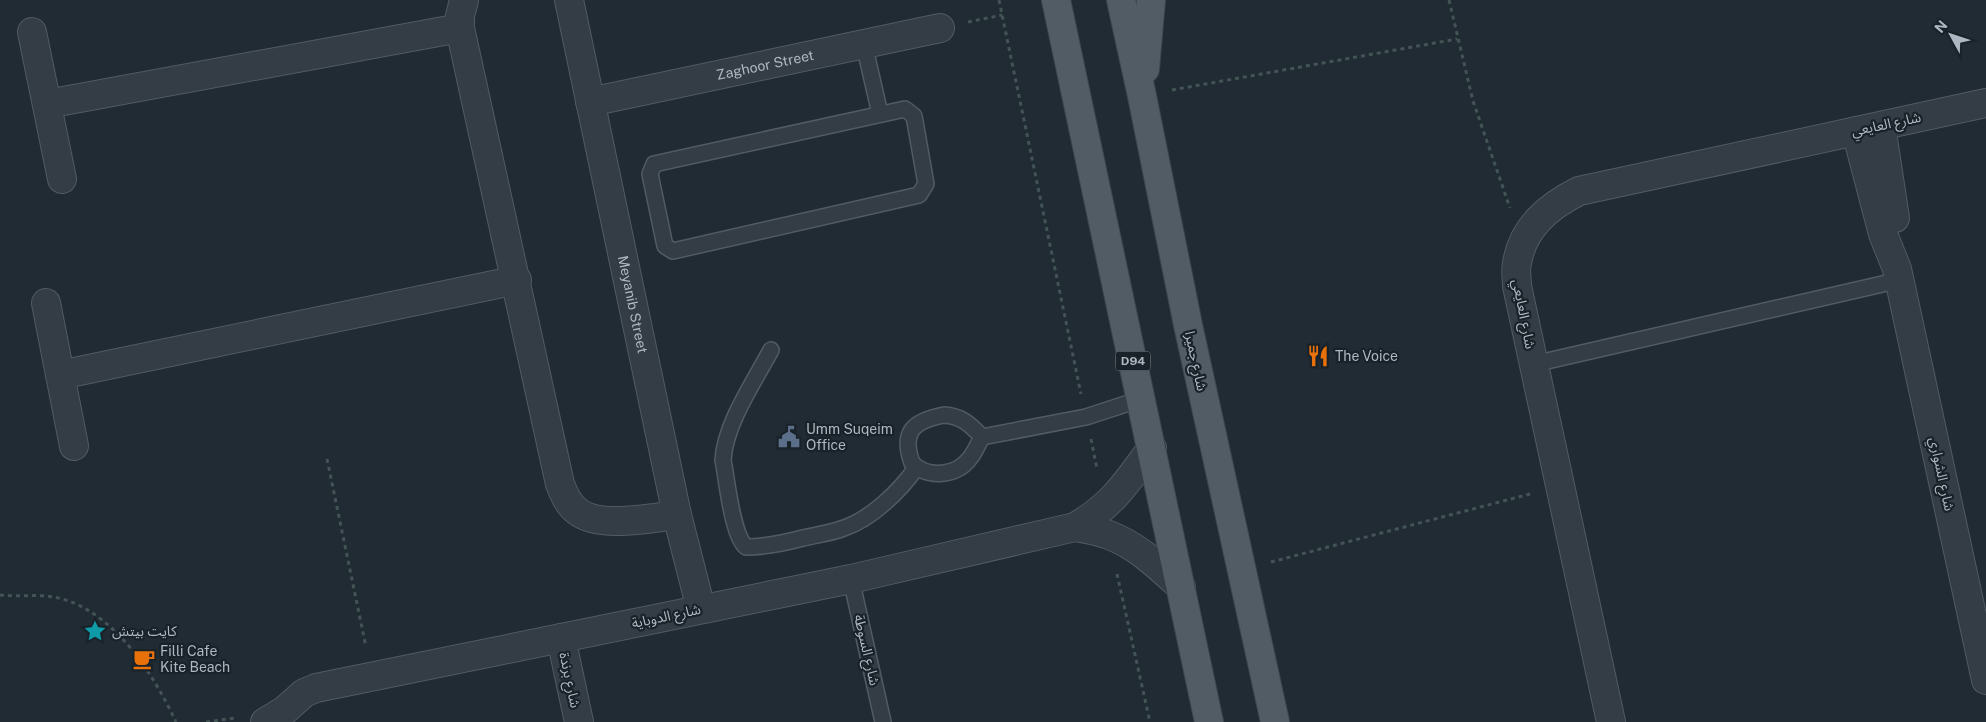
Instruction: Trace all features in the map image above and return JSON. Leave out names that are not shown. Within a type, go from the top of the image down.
[{"type":"main road","name":"D94","points":[[1056,0],[1209,722]]},
{"type":"main road","name":"شارع جميرا","points":[[1121,0],[1188,325],[1275,722]]},
{"type":"main road","points":[[1142,96],[1151,0]]},
{"type":"street","points":[[464,0],[460,16],[460,28],[517,280],[560,484],[566,499],[577,511],[591,519],[607,521],[677,515]]},
{"type":"street","name":"Meyanib Street","points":[[569,0],[677,515],[701,609]]},
{"type":"street","points":[[47,104],[460,28]]},
{"type":"street","name":"Zaghoor Street","points":[[590,102],[940,28]]},
{"type":"street","points":[[32,32],[62,179]]},
{"type":"street","name":"شارع العايعي","points":[[1611,722],[1517,286],[1516,264],[1522,242],[1534,223],[1547,210],[1562,199],[1579,191],[1986,103]]},
{"type":"street","name":"شارع الشواري","points":[[1869,128],[1883,234],[1898,274],[1986,680]]},
{"type":"street","points":[[60,375],[517,280]]},
{"type":"street","points":[[46,303],[74,446]]},
{"type":"street","name":"شارع الدوباية","points":[[265,722],[285,710],[304,693],[316,688],[850,579],[1075,527],[1105,507],[1121,490],[1152,448]]},
{"type":"street","name":"شارع الدوباية","points":[[1075,527],[1108,535],[1139,550],[1181,588]]},
{"type":"street","name":"شارع برندة","points":[[561,638],[579,722]]},
{"type":"lane","points":[[864,44],[880,114]]},
{"type":"lane","points":[[905,109],[914,116],[926,184],[919,195],[673,251],[665,246],[650,174],[654,164],[880,114],[905,109]]},
{"type":"lane","points":[[1534,364],[1898,274]]},
{"type":"lane","points":[[771,350],[734,420],[724,450],[735,527],[741,543],[746,547],[785,542],[845,528],[869,514],[892,496],[906,483],[916,468]]},
{"type":"lane","points":[[982,437],[1086,417],[1141,399]]},
{"type":"lane","points":[[944,415],[955,416],[964,420],[982,437],[970,459],[958,469],[931,474],[916,468],[912,463],[907,442],[909,433],[914,426],[921,421],[944,415]]},
{"type":"lane","name":"شارع السوطة","points":[[850,579],[883,722]]},
{"type":"path","points":[[999,0],[1105,507]]},
{"type":"path","points":[[1449,0],[1486,142],[1522,242]]},
{"type":"path","points":[[1142,96],[1458,39]]},
{"type":"path","points":[[327,459],[372,676]]},
{"type":"path","points":[[1242,570],[1560,486]]},
{"type":"path","points":[[1108,535],[1150,722]]},
{"type":"path","points":[[0,595],[53,597],[77,604],[98,616],[121,638],[143,665],[162,692],[176,722]]},
{"type":"place","name":"The Voice","points":[[1318,356]]},
{"type":"place","name":"Umm Suqeim Office","points":[[789,437]]},
{"type":"place","name":"كايت بيتش","points":[[95,631]]},
{"type":"place","name":"Filli Cafe Kite Beach","points":[[144,659]]}]
